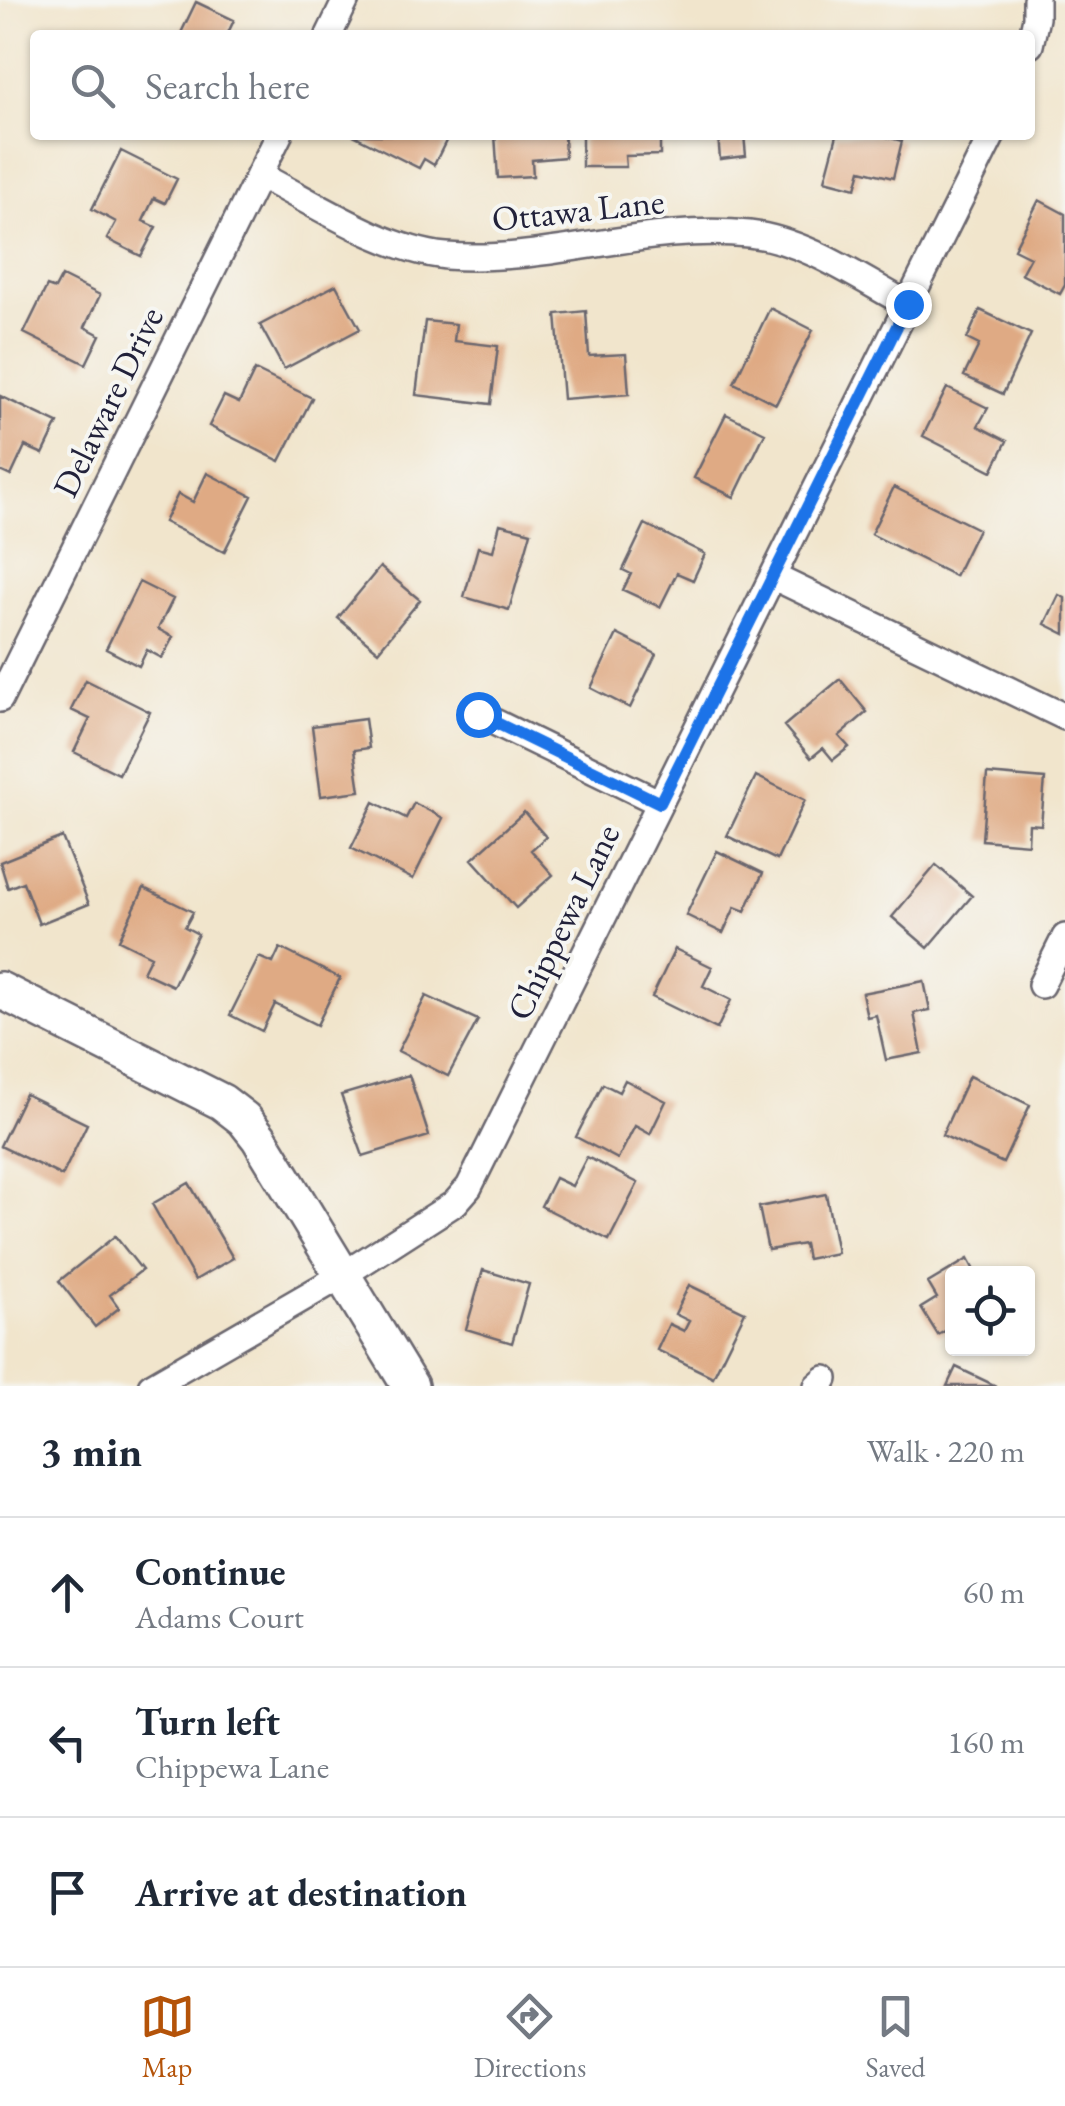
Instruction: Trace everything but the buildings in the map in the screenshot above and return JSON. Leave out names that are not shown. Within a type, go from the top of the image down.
[{"type":"street","points":[[331,30],[346,0]]},
{"type":"street","points":[[1032,30],[1036,0]]},
{"type":"street","name":"Delaware Drive","points":[[0,699],[276,140]]},
{"type":"street","name":"Chippewa Lane","points":[[151,1386],[343,1275],[455,1203],[469,1187],[990,140]]},
{"type":"street","name":"Ottawa Lane","points":[[258,175],[375,234],[444,256],[534,252],[678,234],[751,234],[786,242],[908,304]]},
{"type":"street","points":[[774,577],[1065,718]]},
{"type":"street","points":[[478,714],[660,803]]},
{"type":"street","points":[[1042,985],[1065,937]]},
{"type":"street","points":[[0,990],[222,1102],[244,1119],[260,1138],[410,1386]]},
{"type":"route","points":[[478,714],[660,803],[908,304]]}]
